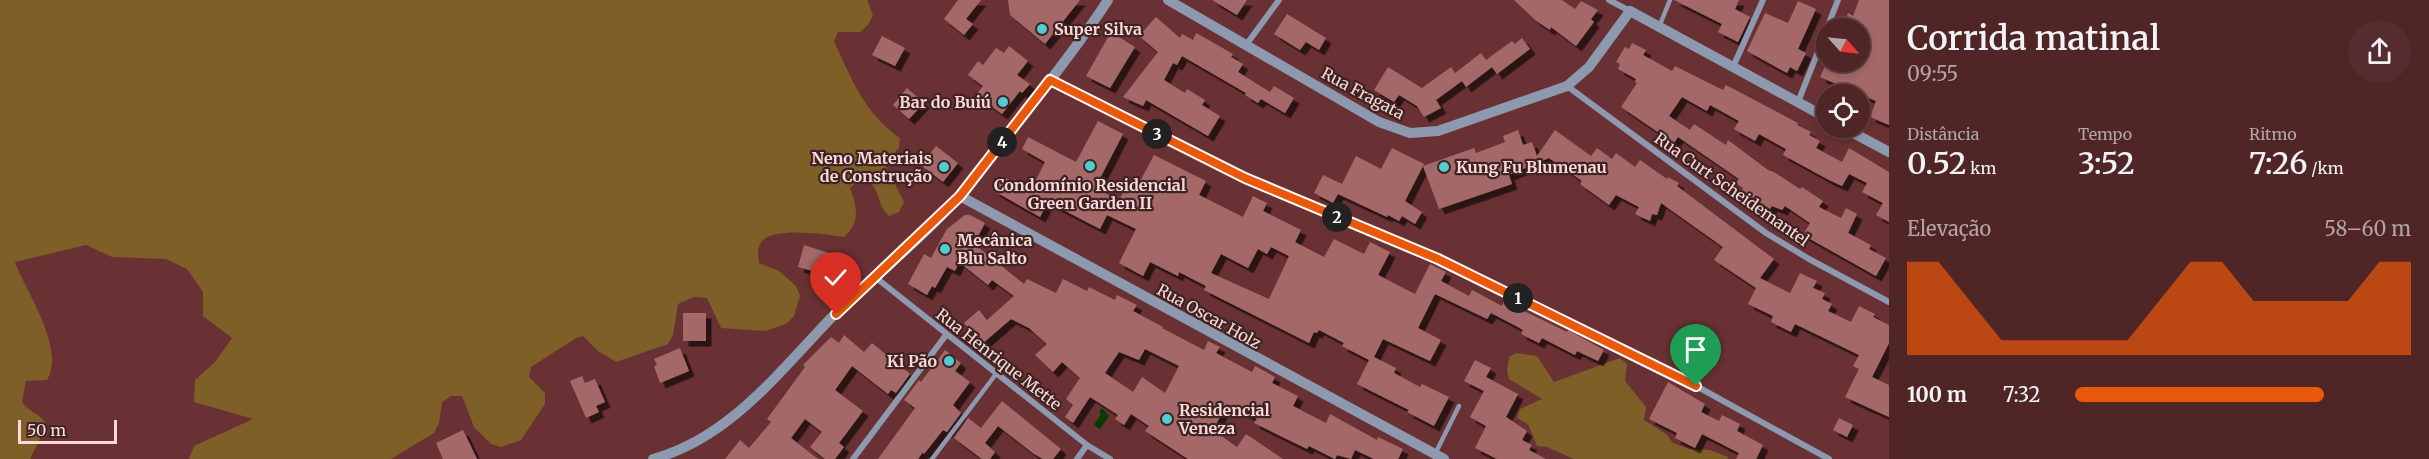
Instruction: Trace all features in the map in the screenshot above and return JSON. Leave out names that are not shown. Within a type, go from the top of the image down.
[{"type":"street","points":[[653,459],[679,452],[734,416],[960,196],[1050,80],[1108,0]]},
{"type":"street","name":"Rua Fragata","points":[[1168,0],[1379,122],[1410,133],[1438,131],[1567,86],[1588,67],[1630,11]]},
{"type":"street","points":[[1246,45],[1279,0]]},
{"type":"street","points":[[1609,0],[1816,112]]},
{"type":"street","points":[[1733,67],[1762,0]]},
{"type":"street","points":[[1831,18],[1838,0]]},
{"type":"street","points":[[1798,102],[1816,57]]},
{"type":"street","points":[[1050,80],[1245,178],[1480,279],[1696,386],[1828,459]]},
{"type":"street","name":"Rua Curt Scheidemantel","points":[[1567,86],[1766,233],[1889,303]]},
{"type":"street","points":[[1863,138],[1889,152]]},
{"type":"street","name":"Rua Oscar Holz","points":[[960,196],[1440,456]]},
{"type":"street","name":"Rua Henrique Mette","points":[[875,277],[1087,445],[1110,459]]},
{"type":"street","points":[[853,459],[946,335]]},
{"type":"street","points":[[1077,459],[1087,445]]},
{"type":"lane","points":[[1659,27],[1670,0]]},
{"type":"lane","points":[[932,459],[996,374]]},
{"type":"lane","points":[[1440,456],[1459,406]]},
{"type":"shaded area","points":[[0,0],[867,0],[873,15],[868,25],[860,32],[838,32],[834,41],[853,82],[868,107],[900,138],[899,148],[884,163],[904,202],[899,212],[889,216],[882,208],[873,185],[869,181],[858,181],[850,188],[856,207],[855,220],[844,237],[786,233],[766,238],[760,244],[759,263],[779,271],[796,286],[800,296],[794,316],[786,324],[765,331],[721,328],[707,298],[694,297],[678,304],[673,335],[668,344],[616,362],[598,351],[583,336],[576,338],[531,367],[529,377],[545,393],[545,404],[521,440],[501,447],[491,444],[474,427],[462,396],[451,396],[442,402],[439,423],[434,433],[391,459],[189,459],[194,446],[253,419],[194,402],[195,380],[215,362],[232,338],[203,316],[203,292],[187,269],[166,259],[112,257],[86,245],[15,262],[48,337],[52,353],[52,367],[47,380],[26,381],[22,402],[45,422],[43,433],[30,459],[0,459]]},
{"type":"shaded area","points":[[1516,353],[1537,356],[1554,382],[1620,358],[1627,364],[1625,381],[1646,407],[1644,420],[1666,434],[1673,443],[1689,449],[1710,450],[1728,459],[1574,459],[1547,447],[1537,446],[1528,424],[1517,418],[1520,409],[1542,399],[1509,379],[1507,371],[1509,357]]},
{"type":"shaded area","points":[[1102,408],[1109,416],[1100,429],[1094,425]]},
{"type":"building","points":[[958,0],[981,0],[966,19],[973,24],[964,35],[944,19]]},
{"type":"building","name":"Super Silva","points":[[1008,0],[1080,0],[1045,44],[1010,15]]},
{"type":"building","points":[[1212,0],[1247,0],[1237,15]]},
{"type":"building","points":[[1514,0],[1562,0],[1575,9],[1581,1],[1598,10],[1591,19],[1594,22],[1576,46],[1551,27],[1550,30],[1535,20]]},
{"type":"building","points":[[1674,0],[1739,0],[1735,9],[1750,17],[1738,42],[1718,32],[1722,24]]},
{"type":"building","points":[[1859,0],[1889,0],[1889,125],[1870,117],[1876,101],[1870,98],[1870,84],[1836,84],[1820,77],[1822,72],[1870,72],[1870,18],[1846,18],[1848,13],[1853,16]]},
{"type":"building","points":[[1798,1],[1816,9],[1798,49],[1806,53],[1797,71],[1790,67],[1787,73],[1747,51],[1765,13],[1788,23]]},
{"type":"building","points":[[1287,14],[1326,38],[1319,50],[1306,42],[1300,50],[1274,34]]},
{"type":"building","points":[[1156,17],[1180,38],[1182,34],[1193,40],[1196,33],[1233,54],[1231,57],[1243,64],[1238,72],[1270,92],[1274,86],[1294,98],[1285,113],[1261,99],[1258,103],[1245,95],[1246,93],[1182,56],[1177,65],[1173,63],[1164,80],[1185,93],[1187,89],[1205,100],[1202,105],[1220,116],[1208,136],[1146,100],[1143,106],[1123,97],[1158,52],[1139,36]]},
{"type":"building","points":[[1111,32],[1135,47],[1110,88],[1086,76]]},
{"type":"building","points":[[882,36],[905,48],[895,66],[872,55]]},
{"type":"building","points":[[1522,38],[1530,49],[1497,74],[1492,67],[1466,87],[1462,81],[1436,100],[1441,108],[1424,117],[1417,106],[1399,95],[1394,102],[1374,90],[1388,67],[1422,88],[1451,67],[1455,73],[1481,53],[1486,60],[1512,41],[1515,44]]},
{"type":"building","points":[[1632,43],[1646,50],[1643,55],[1672,71],[1675,66],[1723,90],[1726,85],[1798,123],[1797,125],[1811,132],[1809,135],[1820,141],[1816,148],[1842,162],[1849,148],[1889,172],[1889,222],[1876,215],[1883,203],[1862,192],[1867,183],[1849,174],[1842,186],[1829,180],[1783,155],[1786,149],[1759,134],[1755,141],[1734,129],[1739,121],[1710,105],[1707,111],[1682,97],[1669,116],[1690,130],[1694,124],[1726,145],[1728,140],[1768,170],[1800,189],[1802,187],[1823,201],[1819,207],[1841,218],[1846,208],[1857,214],[1848,233],[1871,245],[1869,249],[1886,258],[1876,276],[1803,235],[1810,223],[1785,206],[1782,210],[1772,206],[1770,209],[1752,197],[1749,202],[1739,195],[1743,188],[1736,183],[1739,179],[1678,137],[1674,143],[1621,107],[1637,83],[1636,79],[1618,69],[1620,64],[1616,62],[1625,47],[1629,49]]},
{"type":"building","points":[[1009,46],[1028,61],[1017,75],[1030,84],[1022,93],[1020,91],[1002,114],[976,95],[983,86],[968,75],[978,61],[983,65],[996,48],[1004,53]]},
{"type":"building","points":[[907,88],[924,103],[909,119],[893,105]]},
{"type":"building","points":[[1098,121],[1123,134],[1095,188],[1119,200],[1129,181],[1138,185],[1154,155],[1206,181],[1199,195],[1243,217],[1253,196],[1267,203],[1263,211],[1301,230],[1295,242],[1324,257],[1334,239],[1364,254],[1370,242],[1390,252],[1378,275],[1415,294],[1430,264],[1446,272],[1441,281],[1469,296],[1472,290],[1502,306],[1504,301],[1567,332],[1568,330],[1604,350],[1598,361],[1577,351],[1575,355],[1542,338],[1539,343],[1521,334],[1523,330],[1491,313],[1487,319],[1435,294],[1418,328],[1441,340],[1430,361],[1383,339],[1374,357],[1396,368],[1394,373],[1420,387],[1422,384],[1449,397],[1434,426],[1407,412],[1409,410],[1357,384],[1369,360],[1342,346],[1344,343],[1319,330],[1317,333],[1314,332],[1309,343],[1204,290],[1206,286],[1179,272],[1178,276],[1150,262],[1143,276],[1119,263],[1136,229],[1107,215],[1100,229],[1048,202],[1040,217],[994,191],[1002,176],[1013,182],[1015,179],[1032,188],[1045,162],[1022,149],[1028,137],[1076,162]],"holes":[[[1271,247],[1289,256],[1269,299],[1211,273],[1221,254],[1248,268],[1258,249],[1267,254]]]},
{"type":"building","points":[[1518,130],[1523,145],[1532,142],[1537,156],[1555,130],[1591,156],[1597,148],[1612,159],[1616,153],[1635,167],[1640,160],[1667,179],[1668,177],[1679,183],[1677,186],[1774,259],[1760,278],[1790,293],[1800,273],[1817,281],[1813,288],[1825,293],[1822,299],[1832,304],[1828,311],[1851,322],[1859,306],[1875,314],[1873,317],[1889,325],[1889,343],[1872,377],[1889,385],[1889,417],[1845,397],[1859,369],[1853,366],[1859,355],[1795,324],[1791,332],[1771,322],[1773,316],[1748,304],[1756,288],[1714,260],[1723,247],[1661,203],[1657,215],[1652,214],[1650,221],[1635,214],[1639,207],[1616,195],[1609,205],[1580,184],[1582,181],[1549,158],[1509,175],[1512,184],[1439,209],[1423,166],[1474,148],[1476,153],[1505,142],[1503,136]]},
{"type":"building","points":[[936,146],[958,163],[943,182],[921,165]]},
{"type":"building","points":[[1392,148],[1424,164],[1405,201],[1422,212],[1415,224],[1402,216],[1399,221],[1388,215],[1387,217],[1338,194],[1333,203],[1314,193],[1323,175],[1342,184],[1356,156],[1381,169]]},
{"type":"building","points":[[965,215],[970,215],[985,223],[974,244],[1024,284],[1027,279],[1056,293],[1063,279],[1087,291],[1089,287],[1115,300],[1117,295],[1137,305],[1133,311],[1204,350],[1208,341],[1220,347],[1216,353],[1252,372],[1255,366],[1275,377],[1272,383],[1298,396],[1293,406],[1326,423],[1330,414],[1377,440],[1378,437],[1403,449],[1398,459],[1374,459],[1355,450],[1351,459],[1337,455],[1335,459],[1309,446],[1307,449],[1254,423],[1257,419],[1227,404],[1213,430],[1237,447],[1246,434],[1283,459],[1188,459],[1145,431],[1149,426],[1131,414],[1124,425],[1115,419],[1118,415],[1090,397],[1073,423],[1065,417],[1073,405],[1066,399],[1080,378],[1062,362],[1053,372],[1035,355],[1047,344],[1029,328],[1011,319],[982,344],[964,323],[979,310],[987,320],[1014,296],[992,280],[988,285],[959,262],[955,271],[947,267],[935,288],[932,286],[927,295],[908,284],[924,254],[931,258],[947,229]],"holes":[[[1145,349],[1179,366],[1165,393],[1142,377],[1133,392],[1105,373],[1119,352],[1139,360]]]},
{"type":"building","points":[[804,245],[832,254],[828,268],[825,267],[823,274],[798,267]]},
{"type":"building","points":[[683,313],[706,313],[706,341],[683,341]]},
{"type":"building","points":[[844,335],[864,352],[872,343],[910,374],[896,393],[891,390],[888,394],[852,366],[835,390],[863,411],[839,443],[844,447],[835,459],[825,459],[810,447],[822,432],[805,419],[791,438],[818,459],[725,459],[740,440],[749,448],[771,422],[767,419],[805,367],[803,365],[831,337],[839,343]]},
{"type":"building","points":[[680,348],[689,371],[660,383],[654,359]]},
{"type":"building","points":[[945,350],[961,363],[955,371],[970,382],[953,405],[961,413],[947,432],[943,430],[918,459],[878,459],[915,408],[904,400]]},
{"type":"building","points":[[1475,360],[1491,368],[1486,377],[1518,394],[1506,417],[1527,431],[1522,440],[1532,445],[1529,450],[1546,459],[1497,459],[1475,448],[1486,426],[1470,417],[1484,391],[1464,381]]},
{"type":"building","points":[[582,376],[585,383],[595,379],[605,402],[596,406],[599,412],[586,418],[570,381]]},
{"type":"building","points":[[1668,382],[1705,404],[1701,412],[1719,421],[1722,415],[1740,424],[1737,431],[1763,445],[1756,459],[1736,459],[1739,453],[1702,434],[1695,448],[1675,438],[1677,433],[1649,419]]},
{"type":"building","points":[[1002,401],[1061,449],[1053,459],[1043,459],[1034,454],[998,426],[985,443],[995,452],[990,459],[982,459],[954,438],[968,418],[981,428]]},
{"type":"building","points":[[1839,418],[1853,425],[1847,437],[1833,430]]},
{"type":"building","points":[[463,430],[477,459],[443,459],[436,443]]},
{"type":"place","name":"Super Silva","points":[[1042,29]]},
{"type":"place","name":"Bar do Buiú","points":[[1003,102]]},
{"type":"place","name":"Condomínio Residencial Green Garden II","points":[[1090,166]]},
{"type":"place","name":"Neno Materiais de Construção","points":[[944,167]]},
{"type":"place","name":"Kung Fu Blumenau","points":[[1444,167]]},
{"type":"place","name":"Mecânica Blu Salto","points":[[945,249]]},
{"type":"place","name":"Ki Pão","points":[[949,361]]},
{"type":"place","name":"Residencial Veneza","points":[[1167,419]]},
{"type":"route","points":[[836,314],[940,218],[960,196],[1050,80],[1245,178],[1438,259],[1696,386]]}]
